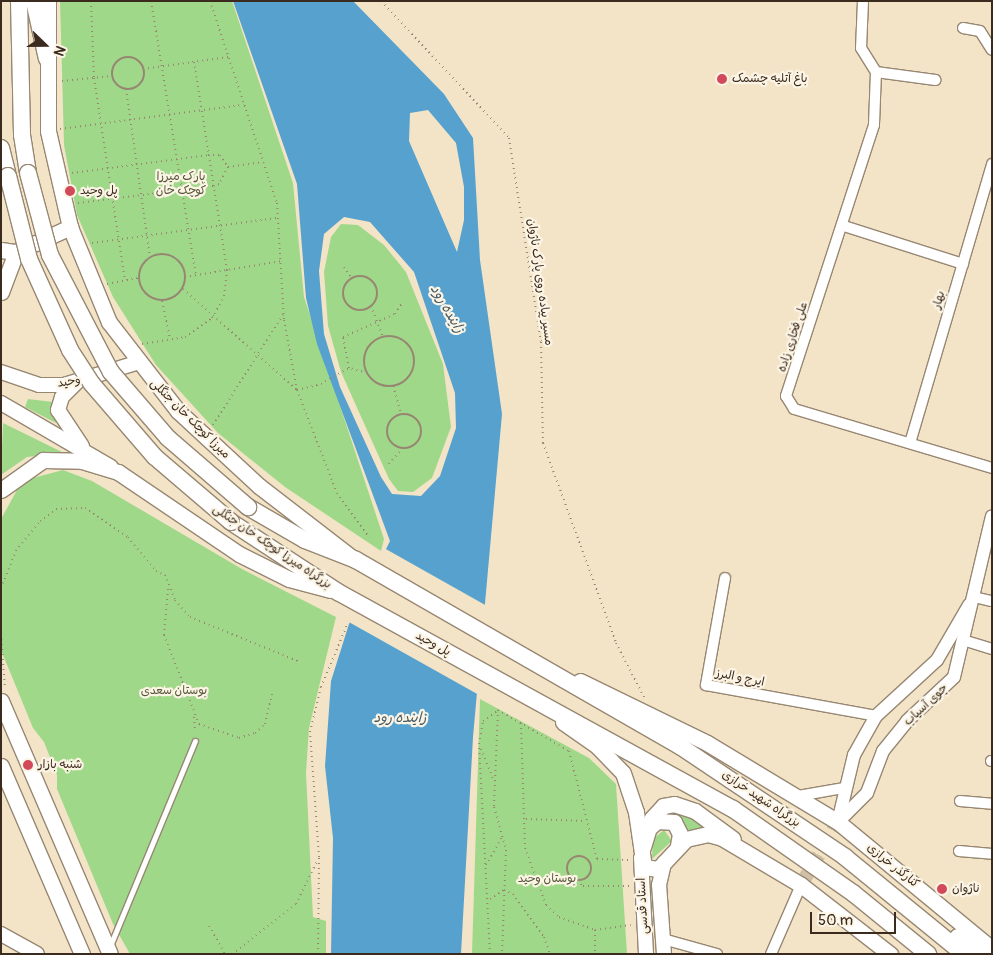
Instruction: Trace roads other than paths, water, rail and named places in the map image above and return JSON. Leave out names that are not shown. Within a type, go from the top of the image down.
[{"type":"highway","name":"بزرگراه میرزا کوچک خان جنگلی","points":[[19,1],[20,96],[28,173],[50,255],[111,372],[168,438],[248,507],[304,540],[356,560]]},
{"type":"highway","points":[[34,1],[47,59]]},
{"type":"highway","name":"بزرگراه میرزا کوچک خان جنگلی","points":[[1,148],[28,259],[70,350],[92,384],[155,457],[231,522],[338,592]]},
{"type":"highway","points":[[356,560],[544,665]]},
{"type":"highway","name":"پل وحید","points":[[338,592],[527,697]]},
{"type":"highway","name":"بزرگراه شهید خرازی","points":[[544,665],[751,790],[845,858],[964,954]]},
{"type":"highway","name":"بزرگراه شهید خرازی","points":[[527,697],[733,809],[853,893],[928,954]]},
{"type":"highway","points":[[845,858],[865,864],[980,954]]},
{"type":"main road","name":"میرزا کوچک خان جنگلی","points":[[48,1],[48,131],[63,204],[76,246],[92,287],[136,363],[206,437],[258,486],[356,560]]},
{"type":"main road","points":[[1,292],[8,251],[70,227]]},
{"type":"main road","name":"وحید","points":[[1,372],[39,385],[76,383],[136,363]]},
{"type":"main road","points":[[76,383],[62,397],[58,410],[86,451]]},
{"type":"main road","points":[[1,403],[86,451],[240,554],[289,579],[338,592]]},
{"type":"main road","points":[[1,490],[43,460],[82,461],[118,472]]},
{"type":"main road","name":"کنارگذر خرازی","points":[[544,665],[654,715],[798,796],[838,822],[992,949]]},
{"type":"main road","points":[[527,697],[597,746],[623,773],[636,812],[640,859],[651,871],[664,863]]},
{"type":"main road","points":[[4,707],[106,953]]},
{"type":"main road","points":[[1,766],[82,954]]},
{"type":"main road","points":[[640,859],[647,830],[663,806],[684,806],[748,852],[800,885],[890,954]]},
{"type":"main road","points":[[647,830],[657,821],[674,822],[680,834],[678,845]]},
{"type":"main road","points":[[678,845],[708,834],[748,852]]},
{"type":"main road","name":"استاد قدسی","points":[[664,954],[659,885],[664,863],[678,845]]},
{"type":"main road","name":"استاد قدسی","points":[[640,859],[646,954]]},
{"type":"main road","points":[[1,934],[37,954]]},
{"type":"street","points":[[863,1],[861,48],[876,72],[935,80]]},
{"type":"street","points":[[963,28],[980,31],[992,50]]},
{"type":"street","name":"علی فخاری زاده","points":[[876,72],[874,125],[844,226],[786,396],[794,409],[992,468]]},
{"type":"street","name":"بهار","points":[[910,443],[992,164]]},
{"type":"street","points":[[844,226],[963,264]]},
{"type":"street","name":"جوی آسیاب","points":[[838,822],[867,793],[889,743],[954,677],[966,640],[992,516]]},
{"type":"street","name":"ایرج و البرز","points":[[725,578],[706,685],[876,716]]},
{"type":"street","points":[[974,597],[992,601]]},
{"type":"street","name":"جوی آسیاب","points":[[838,822],[844,788],[854,754],[876,716],[937,660],[974,597]]},
{"type":"street","points":[[966,640],[992,648]]},
{"type":"street","points":[[798,796],[844,788]]},
{"type":"street","points":[[960,801],[992,804]]},
{"type":"street","points":[[960,851],[992,854]]},
{"type":"street","points":[[771,954],[800,885]]},
{"type":"street","points":[[663,939],[717,954]]},
{"type":"lane","points":[[106,953],[196,741]]},
{"type":"water","name":"زاینده رود","points":[[233,1],[353,1],[444,94],[473,138],[480,260],[502,414],[473,737],[461,954],[331,954],[333,838],[325,766],[331,681],[349,624],[390,541],[317,344],[306,298],[297,184]],"holes":[[[428,110],[456,143],[464,187],[464,220],[457,252],[409,141],[410,113]],[[344,217],[370,222],[414,272],[455,393],[456,428],[440,476],[421,496],[392,494],[381,477],[340,387],[324,334],[319,271],[324,234]]]},
{"type":"tunnel","points":[[801,885],[838,822]]},
{"type":"place","name":"باغ آتلیه چشمک","points":[[722,79]]},
{"type":"place","name":"پل وحید","points":[[70,191]]},
{"type":"place","name":"شنبه بازار","points":[[28,765]]},
{"type":"place","name":"ناژوان","points":[[942,889]]},
{"type":"park label","name":"پارک میرزا کوچک خان","points":[[181,184]]},
{"type":"park label","name":"بوستان سعدی","points":[[174,691]]},
{"type":"park label","name":"بوستان وحید","points":[[547,879]]}]
